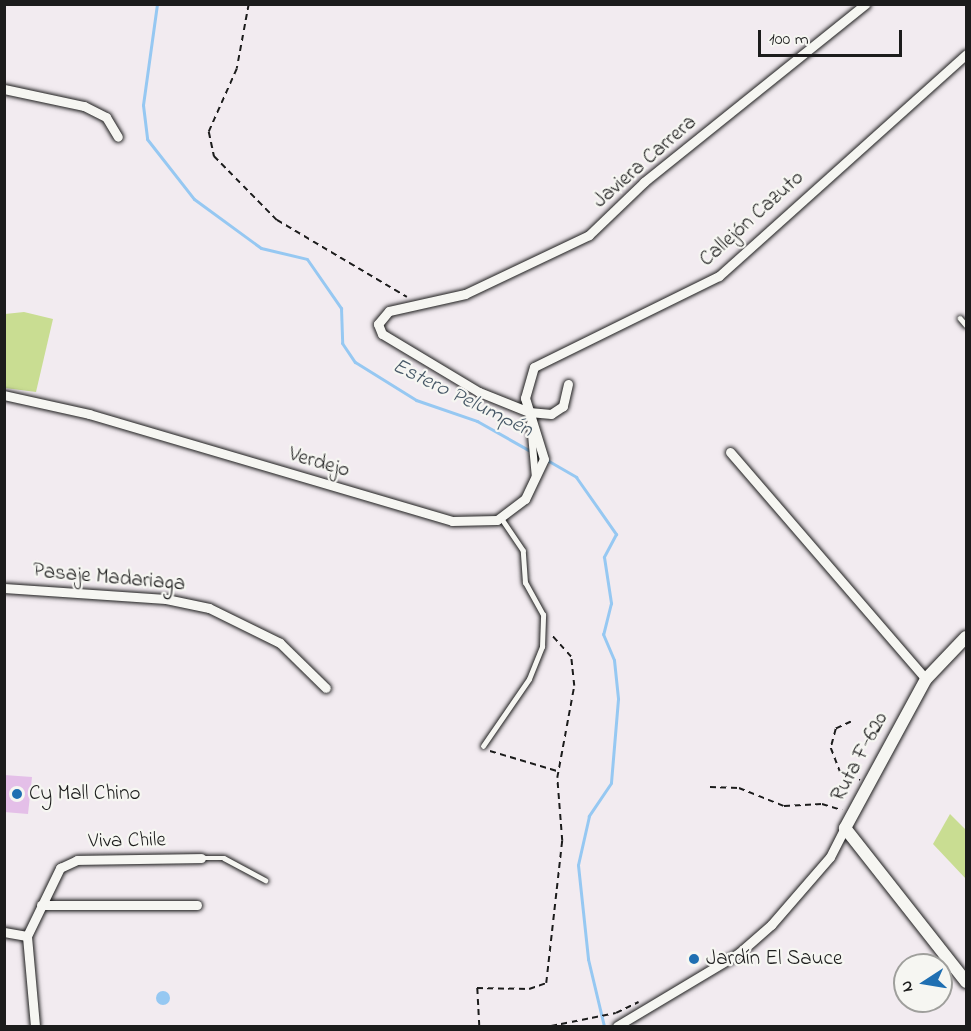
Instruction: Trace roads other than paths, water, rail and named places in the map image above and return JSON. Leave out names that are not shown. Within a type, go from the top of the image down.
[{"type":"street","name":"Javiera Carrera","points":[[529,412],[479,392],[382,334],[378,324],[388,311],[465,294],[589,235],[644,182],[864,4]]},
{"type":"street","name":"Callejón Cazuto","points":[[529,412],[525,385],[539,362],[719,276],[966,54]]},
{"type":"street","points":[[4,89],[84,106],[106,117],[118,137]]},
{"type":"street","points":[[529,412],[551,414],[563,406],[568,384]]},
{"type":"street","name":"Verdejo","points":[[4,395],[89,414],[452,521],[479,524],[501,518],[519,506],[536,483],[543,450],[529,412]]},
{"type":"street","points":[[730,452],[926,679]]},
{"type":"street","name":"Pasaje Madariaga","points":[[4,588],[166,599],[209,608],[275,639],[326,688]]},
{"type":"street","name":"Ruta F-620","points":[[966,637],[926,679],[866,784],[845,828],[966,982]]},
{"type":"street","points":[[617,1026],[739,953],[771,925],[830,857],[845,828]]},
{"type":"street","name":"Viva Chile","points":[[35,1026],[27,936],[41,905],[68,862],[201,858]]},
{"type":"street","points":[[41,905],[197,905]]},
{"type":"street","points":[[4,932],[27,936]]},
{"type":"lane","points":[[960,318],[966,325]]},
{"type":"lane","points":[[483,747],[529,680],[542,647],[543,615],[525,583],[523,551],[501,518]]},
{"type":"lane","points":[[201,858],[224,858],[265,880]]},
{"type":"water","points":[[163,991],[168,993],[170,998],[168,1003],[163,1005],[158,1003],[156,998],[158,993]]},
{"type":"waterway","name":"Estero Pelumpén","points":[[157,4],[143,105],[147,139],[194,199],[261,248],[307,259],[341,308],[342,343],[355,362],[416,400],[477,421],[541,457]]},
{"type":"waterway","name":"Estero Pelumpén","points":[[547,460],[576,477],[616,534],[604,557],[611,603],[603,634],[614,660],[618,699],[611,783],[589,816],[578,865],[588,959],[604,1026]]},
{"type":"place","name":"Cy Mall Chino","points":[[17,794]]},
{"type":"place","name":"Jardín El Sauce","points":[[694,959]]}]
